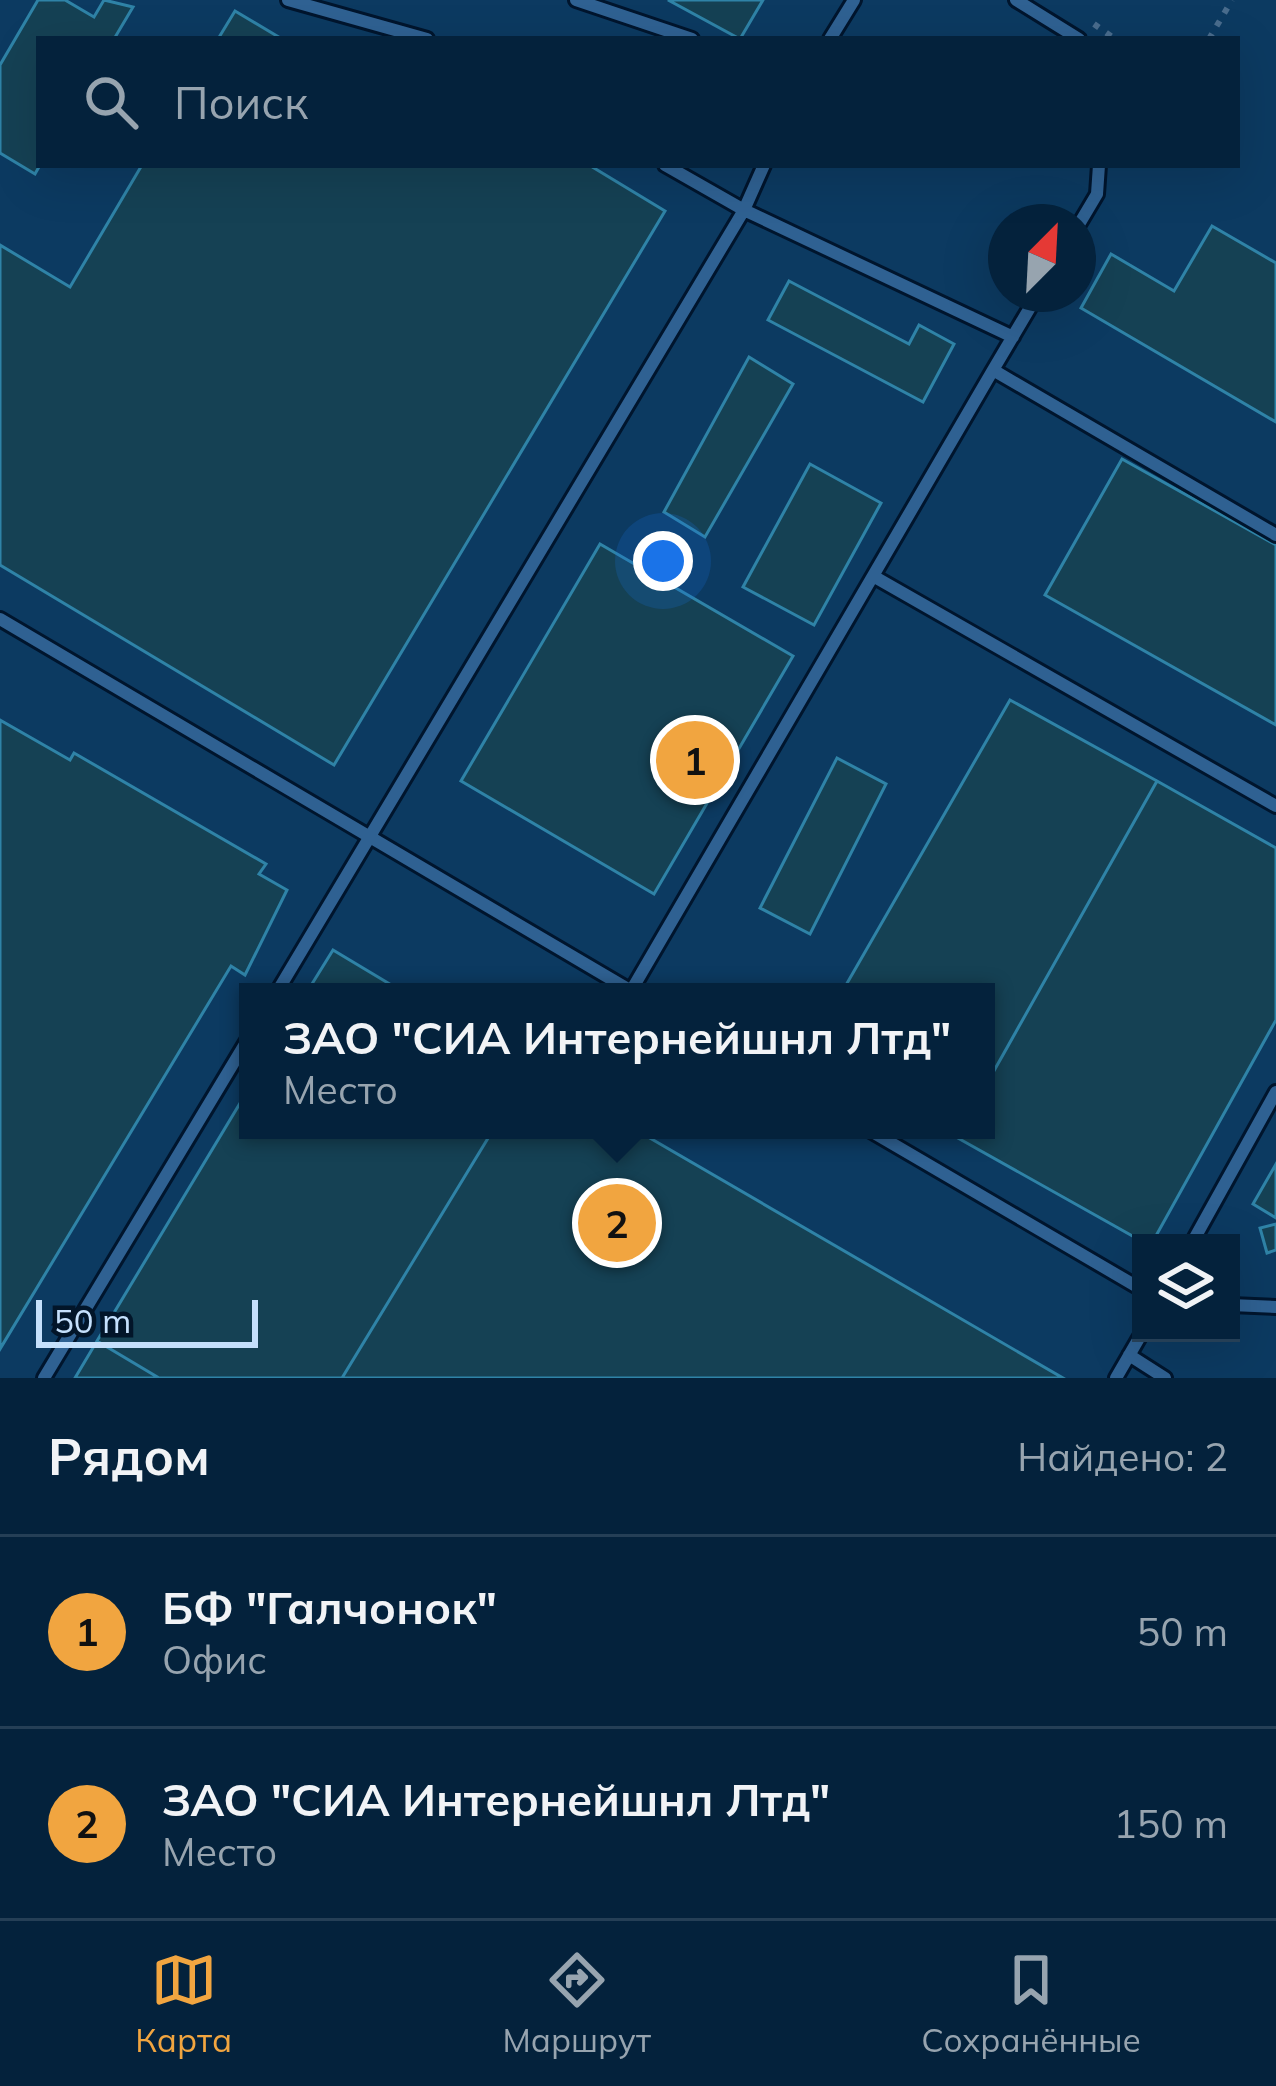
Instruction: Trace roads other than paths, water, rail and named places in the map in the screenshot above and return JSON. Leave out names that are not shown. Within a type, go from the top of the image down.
[{"type":"lane","points":[[288,0],[416,36]]},
{"type":"lane","points":[[576,0],[683,36]]},
{"type":"lane","points":[[832,36],[854,0]]},
{"type":"lane","points":[[1016,0],[1074,36]]},
{"type":"lane","points":[[670,168],[743,210],[1013,337]]},
{"type":"lane","points":[[282,983],[743,210],[763,168]]},
{"type":"lane","points":[[1091,204],[1097,194],[1099,168]]},
{"type":"lane","points":[[637,983],[1028,312]]},
{"type":"lane","points":[[993,370],[1276,535]]},
{"type":"lane","points":[[873,576],[1276,806]]},
{"type":"lane","points":[[0,619],[619,983]]},
{"type":"lane","points":[[44,1378],[239,1054]]},
{"type":"lane","points":[[1197,1234],[1276,1092]]},
{"type":"lane","points":[[884,1139],[1132,1284]]},
{"type":"lane","points":[[1240,1305],[1276,1307]]},
{"type":"lane","points":[[1116,1378],[1137,1342]]},
{"type":"lane","points":[[1129,1355],[1165,1378]]},
{"type":"place","name":"БФ \"Галчонок\"","points":[[695,760]]},
{"type":"place","name":"ЗАО \"СИА Интернейшнл Лтд\"","points":[[617,1223]]}]
